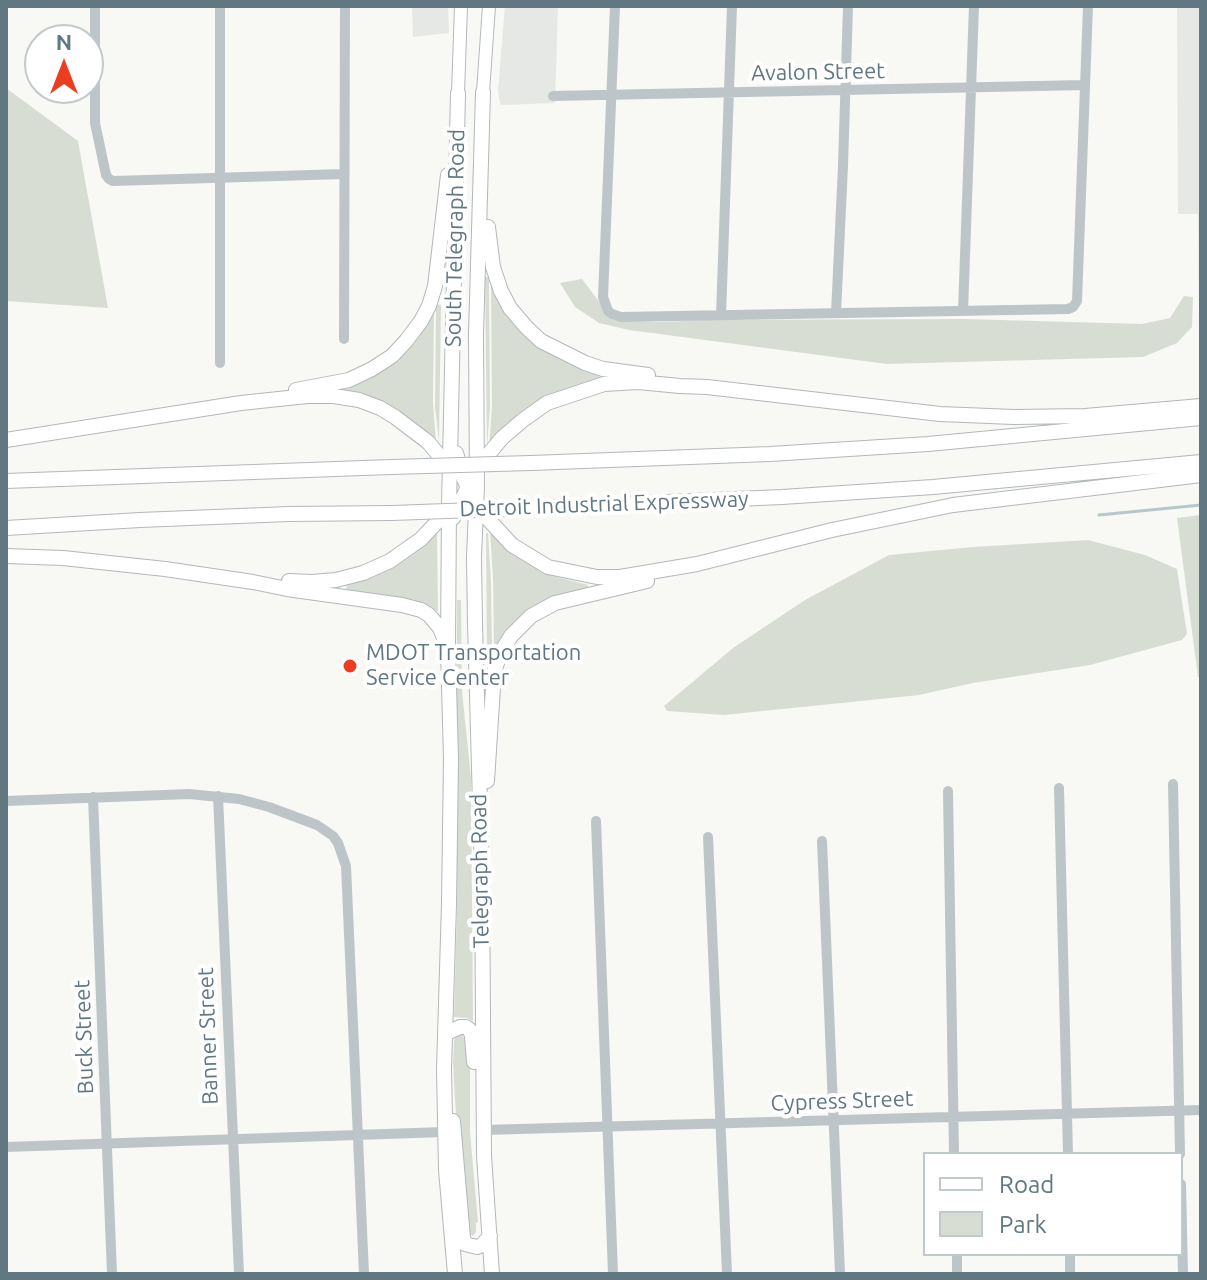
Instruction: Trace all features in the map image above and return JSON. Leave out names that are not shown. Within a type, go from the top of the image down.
[{"type":"highway","points":[[241,403],[269,394],[349,380],[392,356],[413,331],[429,306],[435,286],[458,100]]},
{"type":"highway","name":"South Telegraph Road","points":[[451,469],[458,100]]},
{"type":"highway","points":[[483,100],[489,244],[493,267],[510,308],[541,341],[585,363],[603,369],[680,379],[707,387]]},
{"type":"highway","name":"South Telegraph Road","points":[[477,468],[476,334],[483,100]]},
{"type":"highway","points":[[253,582],[324,582],[363,573],[390,561],[421,539],[438,521],[502,438],[523,420],[547,403],[604,384],[622,382],[707,387],[954,415],[1085,416],[1201,406]]},
{"type":"highway","points":[[6,440],[241,403],[307,396],[359,400],[380,408],[414,429],[437,452],[476,506],[512,545],[548,567],[597,577],[620,577],[697,564],[847,526],[953,505],[1201,475]]},
{"type":"highway","name":"Detroit Industrial Expressway","points":[[6,481],[770,454],[928,444],[1201,418]]},
{"type":"highway","points":[[451,435],[476,542]]},
{"type":"highway","points":[[449,543],[453,518],[477,435]]},
{"type":"highway","name":"Detroit Industrial Expressway","points":[[6,528],[140,520],[782,497],[919,488],[1201,462]]},
{"type":"highway","name":"Telegraph Road","points":[[477,468],[475,688],[482,877],[483,1130],[492,1274]]},
{"type":"highway","name":"Telegraph Road","points":[[451,469],[448,649],[451,759],[444,1132],[455,1274]]},
{"type":"highway","points":[[6,556],[63,558],[165,569],[402,605],[421,610],[435,620],[448,649]]},
{"type":"highway","points":[[482,877],[494,672],[511,636],[531,616],[555,603],[654,579],[697,564]]},
{"type":"highway","points":[[445,1034],[466,1027],[472,1036],[475,1150],[486,1185]]},
{"type":"highway","points":[[444,1086],[452,1112],[463,1238],[465,1244],[477,1247],[490,1236]]},
{"type":"main road","name":"South Telegraph Road","points":[[458,100],[461,6]]},
{"type":"main road","name":"South Telegraph Road","points":[[483,100],[489,6]]},
{"type":"street","points":[[95,6],[95,123],[107,177],[113,181],[344,174]]},
{"type":"street","points":[[220,6],[220,363]]},
{"type":"street","points":[[344,339],[345,6]]},
{"type":"street","points":[[615,6],[603,297],[608,311],[621,317],[1068,309],[1075,305],[1088,6]]},
{"type":"street","points":[[721,315],[732,6]]},
{"type":"street","points":[[836,313],[848,6]]},
{"type":"street","points":[[963,311],[974,6]]},
{"type":"street","name":"Avalon Street","points":[[553,96],[1085,85]]},
{"type":"street","points":[[1173,784],[1180,1152]]},
{"type":"street","points":[[1059,788],[1068,1152]]},
{"type":"street","points":[[948,791],[954,1152]]},
{"type":"street","points":[[6,801],[189,794],[218,796],[269,807],[317,825],[333,836],[345,859],[347,882],[364,1274]]},
{"type":"street","name":"Banner Street","points":[[218,796],[239,1274]]},
{"type":"street","name":"Buck Street","points":[[93,797],[112,1274]]},
{"type":"street","points":[[596,821],[613,1274]]},
{"type":"street","points":[[708,837],[727,1274]]},
{"type":"street","points":[[822,841],[840,1274]]},
{"type":"street","name":"Cypress Street","points":[[483,1130],[1201,1110]]},
{"type":"street","points":[[6,1147],[444,1132]]},
{"type":"shaded area","points":[[412,6],[448,6],[449,33],[413,37]]},
{"type":"shaded area","points":[[505,6],[558,6],[555,103],[501,105],[498,91]]},
{"type":"shaded area","points":[[1177,6],[1201,6],[1201,333],[1198,214],[1178,214]]},
{"type":"green space","points":[[6,88],[78,141],[108,308],[6,301]]},
{"type":"green space","points":[[485,277],[492,280],[489,283],[490,406],[487,448]]},
{"type":"green space","points":[[582,279],[613,320],[965,319],[1142,324],[1170,318],[1184,296],[1193,297],[1192,327],[1177,343],[1143,357],[887,364],[629,330],[599,323],[575,307],[560,283]]},
{"type":"green space","points":[[493,283],[507,310],[599,372],[600,379],[556,393],[489,447],[492,406]]},
{"type":"green space","points":[[435,304],[441,305],[439,442],[435,407]]},
{"type":"green space","points":[[434,310],[433,403],[436,442],[419,425],[388,405],[344,391],[345,386],[364,378]]},
{"type":"green space","points":[[1201,515],[1201,677],[1198,677],[1177,518]]},
{"type":"green space","points":[[437,530],[438,611],[418,602],[346,591],[347,585],[373,577],[405,559]]},
{"type":"green space","points":[[488,532],[492,651],[496,653],[493,660],[487,659]]},
{"type":"green space","points":[[490,532],[504,546],[538,569],[588,585],[588,589],[562,596],[498,651],[494,650]]},
{"type":"green space","points":[[1088,540],[1145,555],[1177,569],[1187,634],[1182,640],[1090,665],[973,683],[919,695],[724,715],[667,711],[664,706],[733,648],[805,600],[889,555]]},
{"type":"green space","points":[[457,600],[461,600],[462,691],[471,778],[473,1021],[454,1017]]},
{"type":"green space","points":[[462,1034],[470,1049],[470,1132],[478,1222],[473,1236],[467,1232],[460,1188],[453,1063],[454,1040]]},
{"type":"waterway","points":[[1099,515],[1201,505]]},
{"type":"place","name":"MDOT Transportation Service Center","points":[[350,666]]}]
